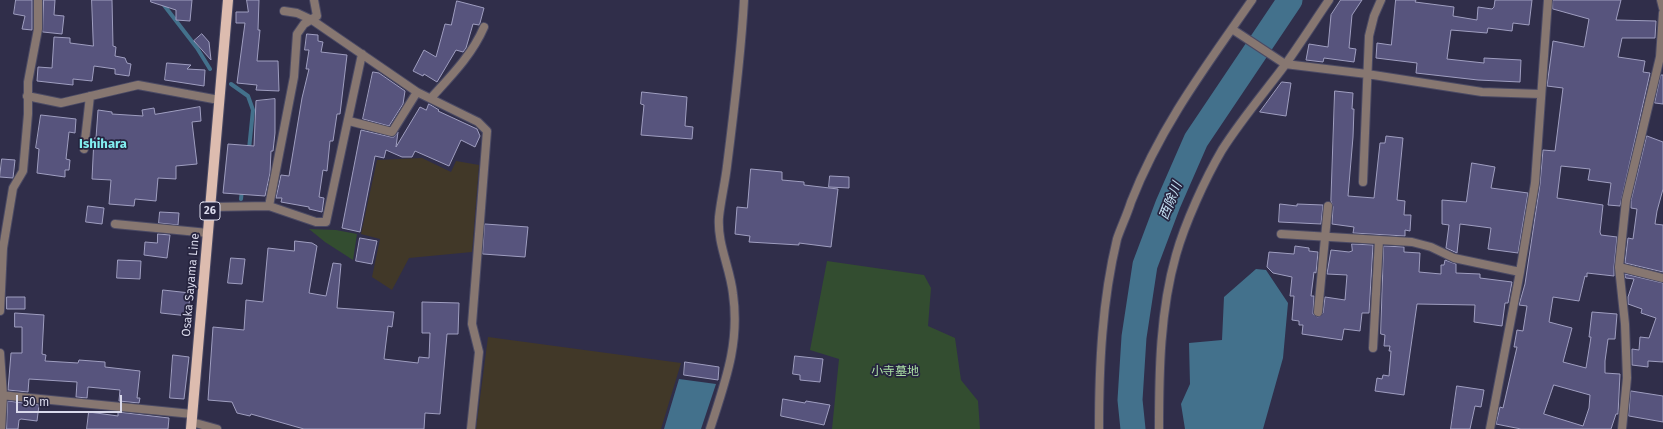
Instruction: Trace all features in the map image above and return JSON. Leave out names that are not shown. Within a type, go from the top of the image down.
[{"type":"main road","name":"Osaka Sayama Line","points":[[192,422],[228,0]]},
{"type":"street","points":[[0,311],[3,248],[13,188],[23,171],[28,114],[27,96],[38,29],[38,0]]},
{"type":"street","points":[[269,206],[294,77],[297,34],[304,24],[317,16],[314,0]]},
{"type":"street","points":[[710,429],[730,368],[735,341],[736,319],[733,292],[720,241],[719,218],[727,167],[744,0]]},
{"type":"street","points":[[1099,429],[1101,344],[1106,302],[1118,238],[1150,158],[1170,120],[1252,0]]},
{"type":"street","points":[[1159,429],[1161,349],[1165,311],[1176,255],[1205,184],[1222,151],[1281,62],[1329,0]]},
{"type":"street","points":[[1363,182],[1369,36],[1374,16],[1381,0]]},
{"type":"street","points":[[1490,429],[1520,272],[1535,183],[1540,94],[1548,0]]},
{"type":"street","points":[[1661,0],[1663,8]]},
{"type":"street","points":[[284,12],[298,13],[312,20],[417,92],[478,122],[487,131],[472,324],[479,352],[471,429]]},
{"type":"street","points":[[1622,429],[1627,378],[1625,324],[1619,267],[1626,200],[1660,57],[1663,13]]},
{"type":"street","points":[[431,98],[456,71],[476,46],[484,27]]},
{"type":"street","points":[[1232,29],[1281,62],[1482,92],[1540,94]]},
{"type":"street","points":[[210,207],[269,206],[316,222],[326,222],[349,121],[362,54]]},
{"type":"street","points":[[27,96],[61,103],[138,85],[219,100]]},
{"type":"street","points":[[349,121],[392,132],[417,92]]},
{"type":"street","points":[[84,149],[90,96]]},
{"type":"street","points":[[1318,312],[1328,206]]},
{"type":"street","points":[[115,224],[208,233]]},
{"type":"street","points":[[1281,234],[1412,242],[1431,247],[1454,258],[1520,272]]},
{"type":"street","points":[[1373,348],[1379,240]]},
{"type":"street","points":[[1619,267],[1663,278]]},
{"type":"street","points":[[0,353],[2,395],[1,429]]},
{"type":"street","points":[[2,395],[192,422],[217,429]]},
{"type":"shaded area","points":[[422,158],[451,172],[456,161],[479,165],[472,252],[409,258],[392,290],[372,277],[380,239],[361,234],[377,160]]},
{"type":"shaded area","points":[[488,337],[681,363],[661,429],[476,429]]},
{"type":"green space","points":[[309,229],[336,230],[357,234],[353,260],[325,242]]},
{"type":"green space","name":"小寺墓地","points":[[827,261],[924,275],[931,288],[928,326],[955,338],[961,380],[978,401],[980,429],[832,429],[839,359],[810,350]]},
{"type":"water","points":[[1256,269],[1266,270],[1288,303],[1283,358],[1263,429],[1185,429],[1181,404],[1190,384],[1189,343],[1222,340],[1224,297]]},
{"type":"water","points":[[679,379],[716,384],[701,429],[664,429]]},
{"type":"building","points":[[16,0],[32,0],[32,30],[22,29],[25,16],[14,14]]},
{"type":"building","points":[[44,0],[55,0],[54,15],[64,16],[62,34],[43,32]]},
{"type":"building","points":[[92,0],[112,0],[113,46],[116,47],[115,56],[125,58],[127,63],[131,64],[129,76],[115,74],[115,69],[94,66],[92,81],[73,79],[73,85],[37,81],[38,67],[52,68],[54,37],[70,38],[70,43],[93,46]]},
{"type":"building","points":[[151,0],[192,0],[190,21],[176,20],[176,10],[151,2]]},
{"type":"building","points":[[247,0],[259,0],[258,30],[260,30],[257,61],[278,61],[279,91],[256,90],[257,85],[237,83],[245,23],[236,23],[236,12],[248,12]]},
{"type":"building","points":[[1341,0],[1362,0],[1352,15],[1349,48],[1356,49],[1354,62],[1324,58],[1323,62],[1306,60],[1309,44],[1328,47],[1331,15]]},
{"type":"building","points":[[1396,0],[1416,0],[1415,2],[1454,7],[1453,16],[1477,20],[1478,7],[1492,9],[1494,7],[1495,0],[1532,0],[1529,25],[1513,23],[1512,31],[1488,28],[1487,33],[1451,30],[1447,59],[1484,63],[1484,58],[1521,60],[1520,82],[1478,80],[1416,73],[1417,63],[1376,58],[1377,43],[1391,45]]},
{"type":"building","points":[[1553,0],[1621,0],[1616,20],[1656,21],[1655,38],[1622,38],[1618,57],[1645,61],[1643,72],[1650,73],[1620,206],[1608,205],[1611,183],[1588,180],[1590,169],[1561,166],[1557,198],[1603,205],[1601,235],[1617,237],[1614,276],[1587,273],[1579,301],[1553,297],[1549,322],[1572,328],[1563,362],[1586,368],[1591,337],[1589,337],[1592,312],[1617,314],[1615,339],[1608,339],[1605,361],[1605,373],[1620,374],[1618,414],[1616,414],[1611,429],[1521,429],[1496,424],[1500,407],[1503,408],[1517,347],[1514,347],[1517,330],[1523,331],[1527,306],[1519,305],[1525,284],[1540,184],[1543,150],[1555,151],[1563,88],[1547,86],[1553,41],[1584,47],[1589,19],[1553,9]],"holes":[[[1554,385],[1590,395],[1589,408],[1583,426],[1544,414]]]},
{"type":"building","points":[[457,1],[484,8],[479,25],[473,24],[466,48],[463,52],[456,50],[437,82],[424,74],[423,76],[413,71],[424,50],[436,57],[445,24],[451,25]]},
{"type":"building","points":[[202,34],[209,42],[211,60],[194,41]]},
{"type":"building","points":[[307,34],[318,35],[318,41],[323,42],[321,52],[347,55],[340,114],[337,114],[333,141],[330,141],[327,171],[323,170],[319,197],[324,198],[322,212],[309,209],[309,207],[281,202],[282,198],[276,198],[281,175],[289,176],[302,98],[309,69],[306,69],[309,50],[305,50]]},
{"type":"building","points":[[167,63],[191,65],[187,69],[205,70],[204,86],[165,80]]},
{"type":"building","points":[[373,72],[379,73],[405,91],[403,104],[389,126],[363,119]]},
{"type":"building","points":[[1661,75],[1663,75],[1663,104],[1655,103]]},
{"type":"building","points":[[1282,82],[1291,83],[1286,116],[1260,112]]},
{"type":"building","points":[[1335,91],[1353,93],[1353,137],[1348,196],[1374,198],[1380,143],[1385,143],[1386,136],[1403,138],[1397,200],[1405,201],[1404,215],[1411,215],[1410,231],[1405,230],[1405,236],[1353,233],[1354,227],[1332,224],[1333,207],[1331,201]]},
{"type":"building","points":[[642,92],[687,97],[685,126],[693,127],[692,139],[641,135],[644,105],[641,104]]},
{"type":"building","points":[[275,99],[275,133],[273,151],[271,151],[270,173],[265,196],[223,193],[228,144],[254,146],[256,101]]},
{"type":"building","points":[[429,104],[439,110],[438,111],[477,129],[480,136],[475,147],[461,140],[449,166],[415,151],[412,157],[402,157],[386,150],[384,158],[375,156],[360,232],[342,228],[361,130],[391,137],[394,137],[398,132],[396,147],[420,107],[426,110]]},
{"type":"building","points":[[200,107],[201,121],[192,122],[197,164],[176,166],[176,179],[158,178],[156,201],[135,199],[134,206],[109,204],[111,180],[92,179],[94,138],[96,138],[98,110],[112,112],[112,114],[143,116],[142,110],[154,108],[155,114]]},
{"type":"building","points":[[41,115],[76,119],[75,133],[69,132],[66,159],[70,160],[69,170],[65,170],[65,177],[37,173],[39,149],[36,148]]},
{"type":"building","points":[[1647,136],[1663,142],[1663,189],[1655,224],[1663,225],[1663,272],[1625,263],[1628,238],[1633,239],[1637,209],[1631,208],[1631,201]]},
{"type":"building","points":[[2,159],[15,160],[13,178],[0,177]]},
{"type":"building","points":[[1472,163],[1495,167],[1491,188],[1528,193],[1518,253],[1488,249],[1491,228],[1460,224],[1457,253],[1446,248],[1449,225],[1442,224],[1442,200],[1466,202]]},
{"type":"building","points":[[751,169],[782,172],[782,180],[804,182],[804,185],[838,189],[831,247],[799,243],[799,245],[749,242],[750,236],[735,234],[737,207],[747,208]]},
{"type":"building","points":[[830,176],[849,177],[849,188],[829,187]]},
{"type":"building","points":[[1280,204],[1297,206],[1297,204],[1323,205],[1321,224],[1279,222]]},
{"type":"building","points":[[88,206],[104,208],[102,224],[86,222]]},
{"type":"building","points":[[160,212],[179,213],[178,225],[159,223]]},
{"type":"building","points":[[485,224],[528,227],[525,257],[483,254]]},
{"type":"building","points":[[158,234],[170,235],[167,258],[144,255],[145,242],[157,243]]},
{"type":"building","points":[[360,238],[377,241],[372,264],[356,261]]},
{"type":"building","points":[[295,241],[312,243],[317,246],[309,293],[326,296],[333,263],[341,264],[337,308],[394,312],[392,327],[388,326],[384,359],[418,363],[419,357],[429,358],[430,333],[422,333],[422,302],[459,303],[458,334],[447,334],[440,414],[425,413],[424,429],[304,429],[251,414],[250,416],[237,413],[232,402],[208,400],[213,327],[244,330],[246,300],[263,302],[268,248],[294,251]]},
{"type":"building","points":[[1352,244],[1373,245],[1369,313],[1362,313],[1360,331],[1344,329],[1342,340],[1302,334],[1303,325],[1299,325],[1299,321],[1292,320],[1294,296],[1290,296],[1292,277],[1273,273],[1267,267],[1269,252],[1294,254],[1295,246],[1309,248],[1309,251],[1318,252],[1316,273],[1314,272],[1311,296],[1314,296],[1313,314],[1318,317],[1323,313],[1325,297],[1345,300],[1347,275],[1327,274],[1331,250],[1349,252],[1352,251]]},
{"type":"building","points":[[1384,246],[1404,247],[1404,252],[1420,253],[1419,272],[1441,274],[1441,265],[1444,265],[1445,260],[1456,264],[1456,273],[1480,274],[1480,278],[1512,282],[1508,303],[1505,303],[1502,326],[1474,322],[1475,305],[1417,304],[1404,395],[1375,391],[1377,378],[1382,379],[1383,375],[1389,376],[1391,351],[1389,351],[1390,346],[1384,346],[1385,335],[1381,334]]},
{"type":"building","points":[[231,258],[245,259],[242,284],[228,283]]},
{"type":"building","points":[[118,260],[141,261],[140,279],[117,278]]},
{"type":"building","points":[[1625,274],[1663,283],[1663,362],[1648,361],[1648,367],[1632,365],[1632,349],[1639,350],[1640,337],[1649,338],[1656,318],[1641,313],[1642,309],[1628,304],[1628,297],[1634,279],[1626,278]]},
{"type":"building","points":[[163,290],[190,293],[188,316],[161,313]]},
{"type":"building","points":[[7,297],[25,297],[25,309],[7,309]]},
{"type":"building","points":[[15,313],[44,315],[42,354],[46,355],[45,361],[78,363],[79,360],[105,362],[105,367],[140,371],[137,398],[140,398],[139,403],[119,401],[120,390],[88,387],[87,398],[76,397],[77,382],[29,379],[28,392],[8,390],[11,353],[22,353],[22,327],[15,327]]},
{"type":"building","points":[[173,355],[189,357],[184,399],[170,398]]},
{"type":"building","points":[[795,356],[823,359],[820,382],[800,380],[800,375],[793,374]]},
{"type":"building","points":[[685,362],[719,367],[718,380],[684,375]]},
{"type":"building","points":[[1457,386],[1484,390],[1481,407],[1475,406],[1470,429],[1451,429]]},
{"type":"building","points":[[1631,391],[1663,396],[1663,422],[1629,416]]},
{"type":"building","points":[[783,399],[830,405],[824,425],[781,416]]},
{"type":"building","points":[[8,401],[39,405],[37,421],[21,419],[19,420],[18,429],[7,429]]},
{"type":"building","points":[[89,412],[118,416],[118,412],[169,418],[168,429],[87,429]]},
{"type":"waterway","points":[[160,0],[197,48],[210,69]]},
{"type":"waterway","name":"西除川","points":[[1133,429],[1130,400],[1134,337],[1145,265],[1168,204],[1196,140],[1290,0]]},
{"type":"waterway","points":[[231,84],[248,96],[253,110],[249,149]]},
{"type":"waterway","points":[[241,199],[242,190]]},
{"type":"district","name":"Ishihara","points":[[103,144]]}]
